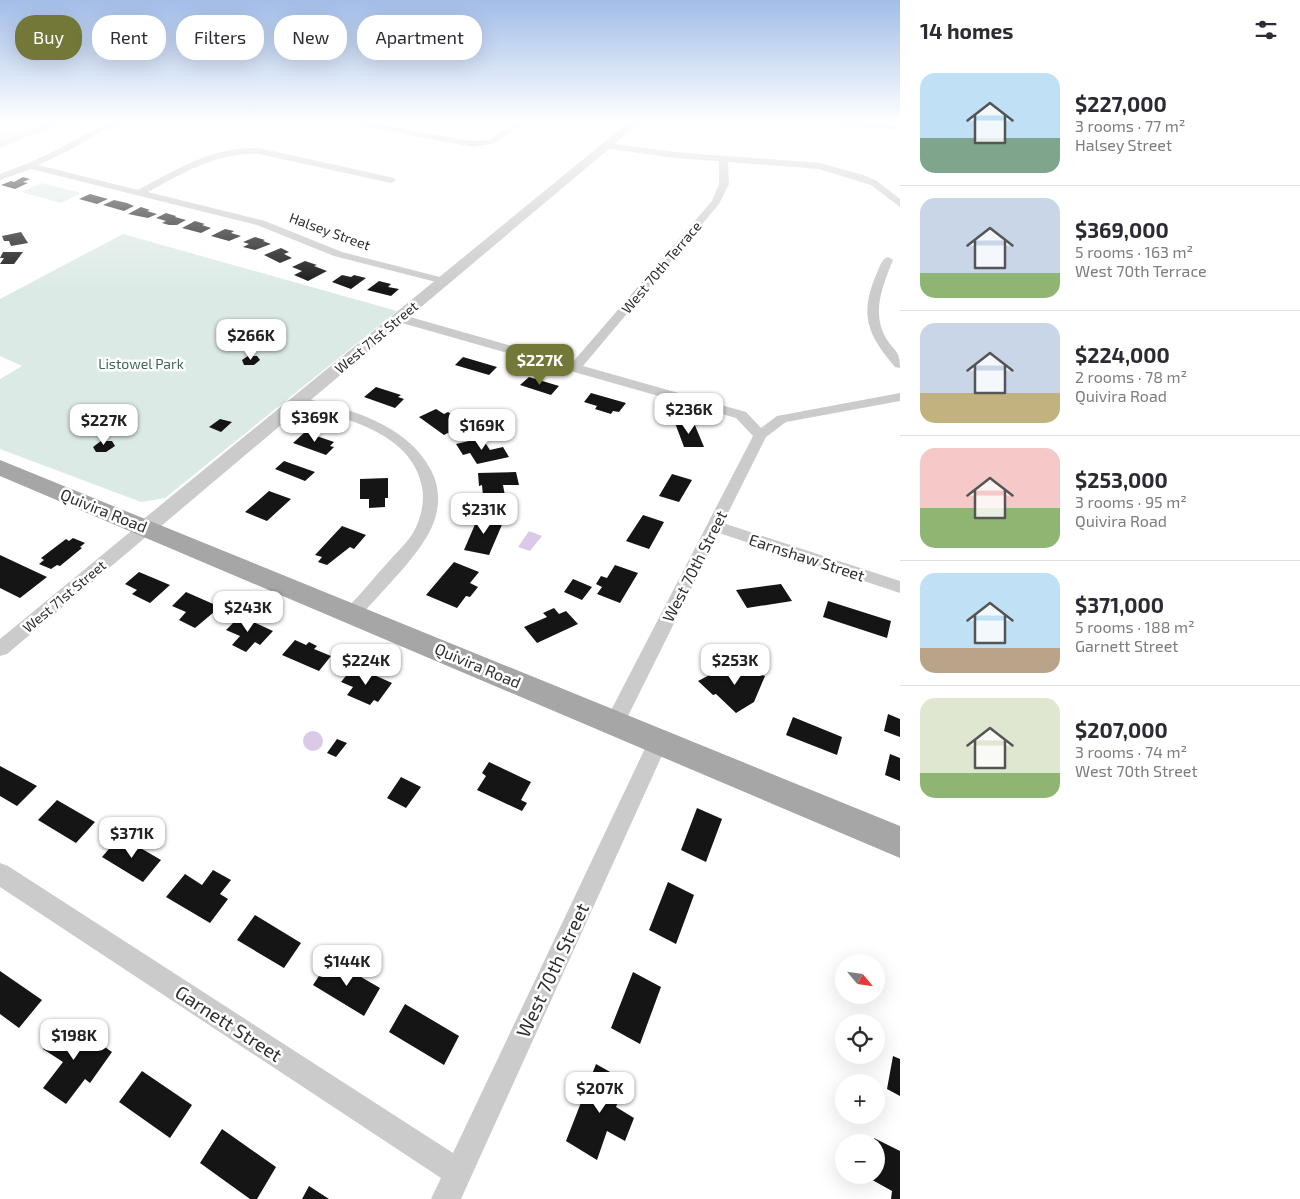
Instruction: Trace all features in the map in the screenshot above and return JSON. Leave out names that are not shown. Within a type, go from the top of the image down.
[{"type":"main road","name":"Quivira Road","points":[[0,467],[900,842]]},
{"type":"street","name":"Halsey Street","points":[[74,177],[261,223],[338,254],[444,281]]},
{"type":"street","points":[[139,193],[171,177]]},
{"type":"street","points":[[377,177],[391,180]]},
{"type":"street","name":"West 71st Street","points":[[0,649],[570,177]]},
{"type":"street","name":"West 70th Terrace","points":[[576,367],[716,202],[724,184],[724,177]]},
{"type":"street","points":[[859,177],[881,189],[900,204]]},
{"type":"street","points":[[881,189],[900,187]]},
{"type":"street","points":[[888,260],[874,292],[871,317],[874,328],[883,344],[900,364]]},
{"type":"street","points":[[399,318],[741,415],[760,435]]},
{"type":"street","name":"West 70th Street","points":[[741,415],[782,419],[900,397]]},
{"type":"street","points":[[300,401],[378,427],[395,436],[411,450],[423,466],[430,486],[429,512],[422,531],[353,613]]},
{"type":"street","name":"West 70th Street","points":[[615,722],[760,435],[782,419]]},
{"type":"street","name":"Earnshaw Street","points":[[714,526],[900,587]]},
{"type":"street","name":"West 70th Street","points":[[446,1199],[659,740]]},
{"type":"street","name":"Garnett Street","points":[[0,874],[458,1173]]},
{"type":"green space","points":[[42,183],[81,193],[61,203],[21,192]]},
{"type":"green space","name":"Listowel Park","points":[[123,234],[397,311],[165,498],[141,502],[0,449],[0,379],[22,366],[0,356],[0,299]]},
{"type":"shaded area","points":[[529,531],[542,536],[530,551],[518,547]]},
{"type":"shaded area","points":[[309,731],[317,731],[323,737],[323,745],[317,751],[309,751],[303,745],[303,737]]},
{"type":"building","points":[[23,177],[30,179],[23,182],[28,183],[15,189],[1,185],[11,181],[14,182]]},
{"type":"building","points":[[90,194],[108,199],[97,204],[79,199]]},
{"type":"building","points":[[114,200],[134,206],[124,211],[103,205]]},
{"type":"building","points":[[141,207],[157,214],[148,218],[128,214]]},
{"type":"building","points":[[166,213],[186,220],[177,225],[169,225],[162,223],[166,221],[156,218]]},
{"type":"building","points":[[195,221],[211,228],[201,233],[182,228]]},
{"type":"building","points":[[225,229],[234,231],[231,233],[241,236],[229,241],[211,236]]},
{"type":"building","points":[[21,232],[28,243],[11,246],[9,241],[4,241],[2,236]]},
{"type":"building","points":[[255,237],[271,244],[255,250],[243,247],[249,244],[243,242]]},
{"type":"building","points":[[281,248],[289,252],[284,254],[292,258],[280,263],[264,255]]},
{"type":"building","points":[[3,252],[23,252],[14,264],[0,264],[4,258],[0,258]]},
{"type":"building","points":[[305,261],[327,271],[308,281],[294,275],[302,271],[292,267]]},
{"type":"building","points":[[342,275],[366,278],[351,289],[332,282]]},
{"type":"building","points":[[379,281],[391,284],[388,287],[399,289],[391,296],[367,290]]},
{"type":"building","points":[[248,356],[257,356],[260,360],[254,365],[244,365],[242,360]]},
{"type":"building","points":[[463,357],[497,367],[489,375],[455,365]]},
{"type":"building","points":[[529,377],[559,386],[551,395],[520,385]]},
{"type":"building","points":[[376,387],[401,395],[398,397],[404,399],[395,408],[364,397]]},
{"type":"building","points":[[591,393],[626,403],[619,412],[613,411],[611,414],[595,409],[597,406],[584,402]]},
{"type":"building","points":[[436,409],[444,414],[448,412],[457,418],[452,420],[461,426],[444,435],[419,417]]},
{"type":"building","points":[[220,419],[232,422],[221,432],[209,427]]},
{"type":"building","points":[[675,423],[694,423],[704,447],[684,447]]},
{"type":"building","points":[[305,432],[334,442],[330,446],[334,447],[326,455],[293,443]]},
{"type":"building","points":[[482,438],[490,450],[503,447],[509,457],[477,464],[470,453],[463,455],[456,444]]},
{"type":"building","points":[[101,441],[112,441],[115,446],[106,452],[96,452],[93,447]]},
{"type":"building","points":[[284,461],[315,472],[305,481],[275,469]]},
{"type":"building","points":[[516,472],[519,485],[503,485],[505,496],[483,496],[482,485],[479,486],[478,473]]},
{"type":"building","points":[[672,474],[692,480],[679,502],[659,496]]},
{"type":"building","points":[[388,478],[388,498],[385,498],[385,507],[369,508],[369,499],[360,499],[360,479]]},
{"type":"building","points":[[269,491],[291,499],[267,521],[245,512]]},
{"type":"building","points":[[479,515],[504,520],[489,555],[464,550]]},
{"type":"building","points":[[643,515],[664,522],[649,549],[626,541]]},
{"type":"building","points":[[342,526],[366,535],[354,549],[350,547],[327,565],[318,562],[322,557],[315,555]]},
{"type":"building","points":[[73,538],[85,543],[80,547],[82,548],[60,566],[57,565],[51,569],[39,564],[44,560],[41,558],[66,539],[69,541]]},
{"type":"building","points":[[0,555],[47,577],[20,598],[0,588]]},
{"type":"building","points":[[454,562],[479,572],[470,583],[478,587],[470,597],[466,596],[457,608],[426,595]]},
{"type":"building","points":[[615,565],[638,573],[620,603],[597,594],[602,587],[596,584],[601,576],[607,578]]},
{"type":"building","points":[[139,572],[170,585],[150,603],[132,594],[137,590],[125,584]]},
{"type":"building","points":[[573,579],[592,587],[582,600],[564,592]]},
{"type":"building","points":[[781,584],[792,601],[747,608],[736,590]]},
{"type":"building","points":[[186,592],[220,607],[195,628],[179,620],[186,612],[172,606]]},
{"type":"building","points":[[828,601],[891,621],[887,638],[823,617]]},
{"type":"building","points":[[554,608],[559,614],[566,611],[578,624],[537,643],[524,627],[547,617],[543,613]]},
{"type":"building","points":[[240,616],[273,631],[260,645],[255,642],[246,652],[232,645],[240,636],[226,630]]},
{"type":"building","points":[[295,640],[306,645],[309,642],[317,646],[314,649],[331,656],[319,671],[282,655]]},
{"type":"building","points":[[730,662],[765,676],[754,702],[736,713],[716,694],[713,695],[698,681],[721,669],[725,673]]},
{"type":"building","points":[[354,666],[392,683],[378,702],[374,700],[370,705],[347,695],[353,687],[341,682]]},
{"type":"building","points":[[888,714],[900,719],[900,737],[884,731]]},
{"type":"building","points":[[793,717],[842,737],[837,755],[786,735]]},
{"type":"building","points":[[337,739],[347,743],[336,757],[327,753]]},
{"type":"building","points":[[890,754],[900,758],[900,781],[885,775]]},
{"type":"building","points":[[489,762],[531,782],[521,800],[527,803],[522,811],[477,790],[486,776],[482,773]]},
{"type":"building","points":[[0,766],[37,786],[17,806],[0,796]]},
{"type":"building","points":[[401,777],[421,787],[406,808],[387,798]]},
{"type":"building","points":[[57,800],[95,822],[76,843],[38,820]]},
{"type":"building","points":[[697,808],[722,819],[706,862],[681,850]]},
{"type":"building","points":[[120,836],[161,860],[143,882],[102,857]]},
{"type":"building","points":[[213,870],[231,880],[220,894],[228,899],[210,923],[166,897],[185,874],[202,885]]},
{"type":"building","points":[[668,882],[694,895],[676,944],[649,930]]},
{"type":"building","points":[[255,915],[301,943],[284,968],[237,940]]},
{"type":"building","points":[[330,959],[380,988],[364,1016],[313,985]]},
{"type":"building","points":[[0,971],[42,1000],[19,1028],[0,1014]]},
{"type":"building","points":[[633,972],[661,987],[640,1044],[611,1028]]},
{"type":"building","points":[[405,1004],[459,1036],[444,1065],[389,1032]]},
{"type":"building","points":[[66,1020],[112,1052],[90,1083],[85,1079],[66,1104],[43,1088],[63,1062],[43,1049]]},
{"type":"building","points":[[893,1056],[900,1059],[900,1096],[887,1089]]},
{"type":"building","points":[[596,1064],[626,1081],[616,1107],[634,1118],[625,1141],[607,1131],[597,1160],[566,1141]]},
{"type":"building","points":[[142,1071],[192,1105],[170,1138],[119,1102]]},
{"type":"building","points":[[222,1129],[276,1167],[257,1199],[250,1199],[200,1163]]},
{"type":"building","points":[[885,1144],[900,1151],[900,1199],[891,1199],[892,1191],[880,1184],[885,1184]]},
{"type":"building","points":[[309,1186],[329,1199],[302,1199]]}]
